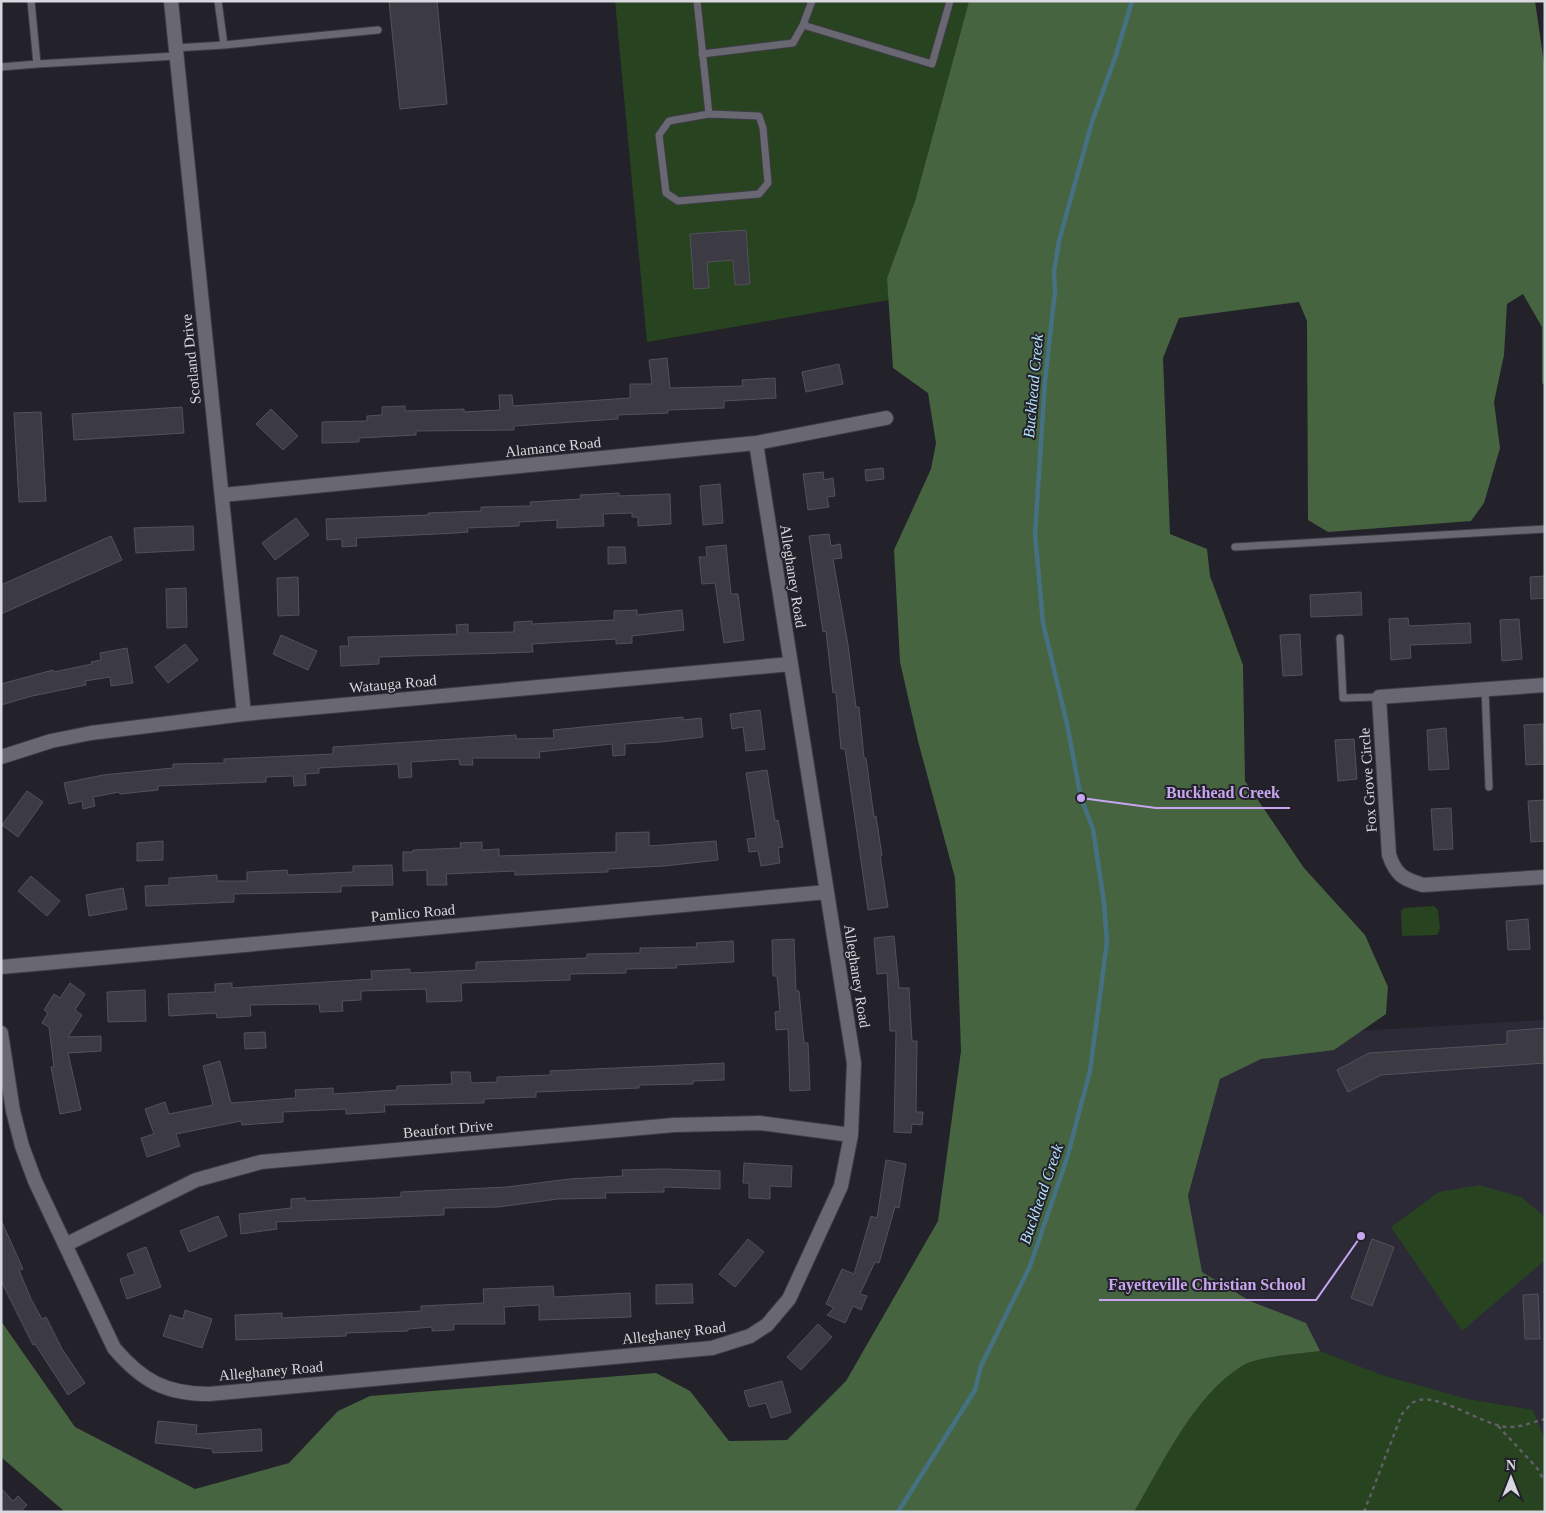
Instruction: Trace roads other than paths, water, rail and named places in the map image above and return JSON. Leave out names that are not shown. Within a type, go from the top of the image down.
[{"type":"street","name":"Scotland Drive","points":[[171,1],[244,714]]},
{"type":"street","name":"Alamance Road","points":[[222,495],[756,443],[886,418]]},
{"type":"street","name":"Alleghaney Road","points":[[1,1033],[13,1111],[22,1146],[35,1181],[114,1348],[127,1363],[154,1383],[189,1394],[209,1394],[712,1348],[750,1336],[767,1325],[789,1300],[841,1186],[851,1135],[854,1103],[851,1039],[756,443]]},
{"type":"street","name":"Watauga Road","points":[[1,757],[51,741],[91,733],[244,714],[791,664]]},
{"type":"street","points":[[1380,697],[1545,685]]},
{"type":"street","name":"Fox Grove Circle","points":[[1380,697],[1389,855],[1394,870],[1404,880],[1423,885],[1545,877]]},
{"type":"street","name":"Pamlico Road","points":[[1,967],[827,892]]},
{"type":"street","name":"Beaufort Drive","points":[[65,1245],[196,1180],[261,1162],[674,1125],[760,1123],[851,1135]]},
{"type":"lane","points":[[31,1],[37,64]]},
{"type":"lane","points":[[218,1],[224,46]]},
{"type":"lane","points":[[697,1],[709,114]]},
{"type":"lane","points":[[702,54],[793,42],[803,25],[812,1]]},
{"type":"lane","points":[[803,25],[932,64],[950,1]]},
{"type":"lane","points":[[1,67],[176,52],[378,30]]},
{"type":"lane","points":[[709,114],[759,116],[763,128],[768,183],[759,194],[678,202],[666,193],[659,135],[669,121],[709,114]]},
{"type":"lane","points":[[1235,547],[1545,529]]},
{"type":"lane","points":[[1340,638],[1343,698],[1380,697]]},
{"type":"lane","points":[[1485,689],[1490,787]]},
{"type":"waterway","name":"Buckhead Creek","points":[[898,1512],[975,1390],[981,1366],[1030,1266],[1067,1158],[1090,1071],[1107,942],[1104,903],[1093,829],[1081,798],[1067,724],[1043,623],[1035,534],[1045,381],[1055,291],[1054,272],[1059,241],[1092,122],[1116,55],[1132,1]]},
{"type":"place","name":"Buckhead Creek","points":[[1081,798]]},
{"type":"place","name":"Fayetteville Christian School","points":[[1361,1236]]}]
